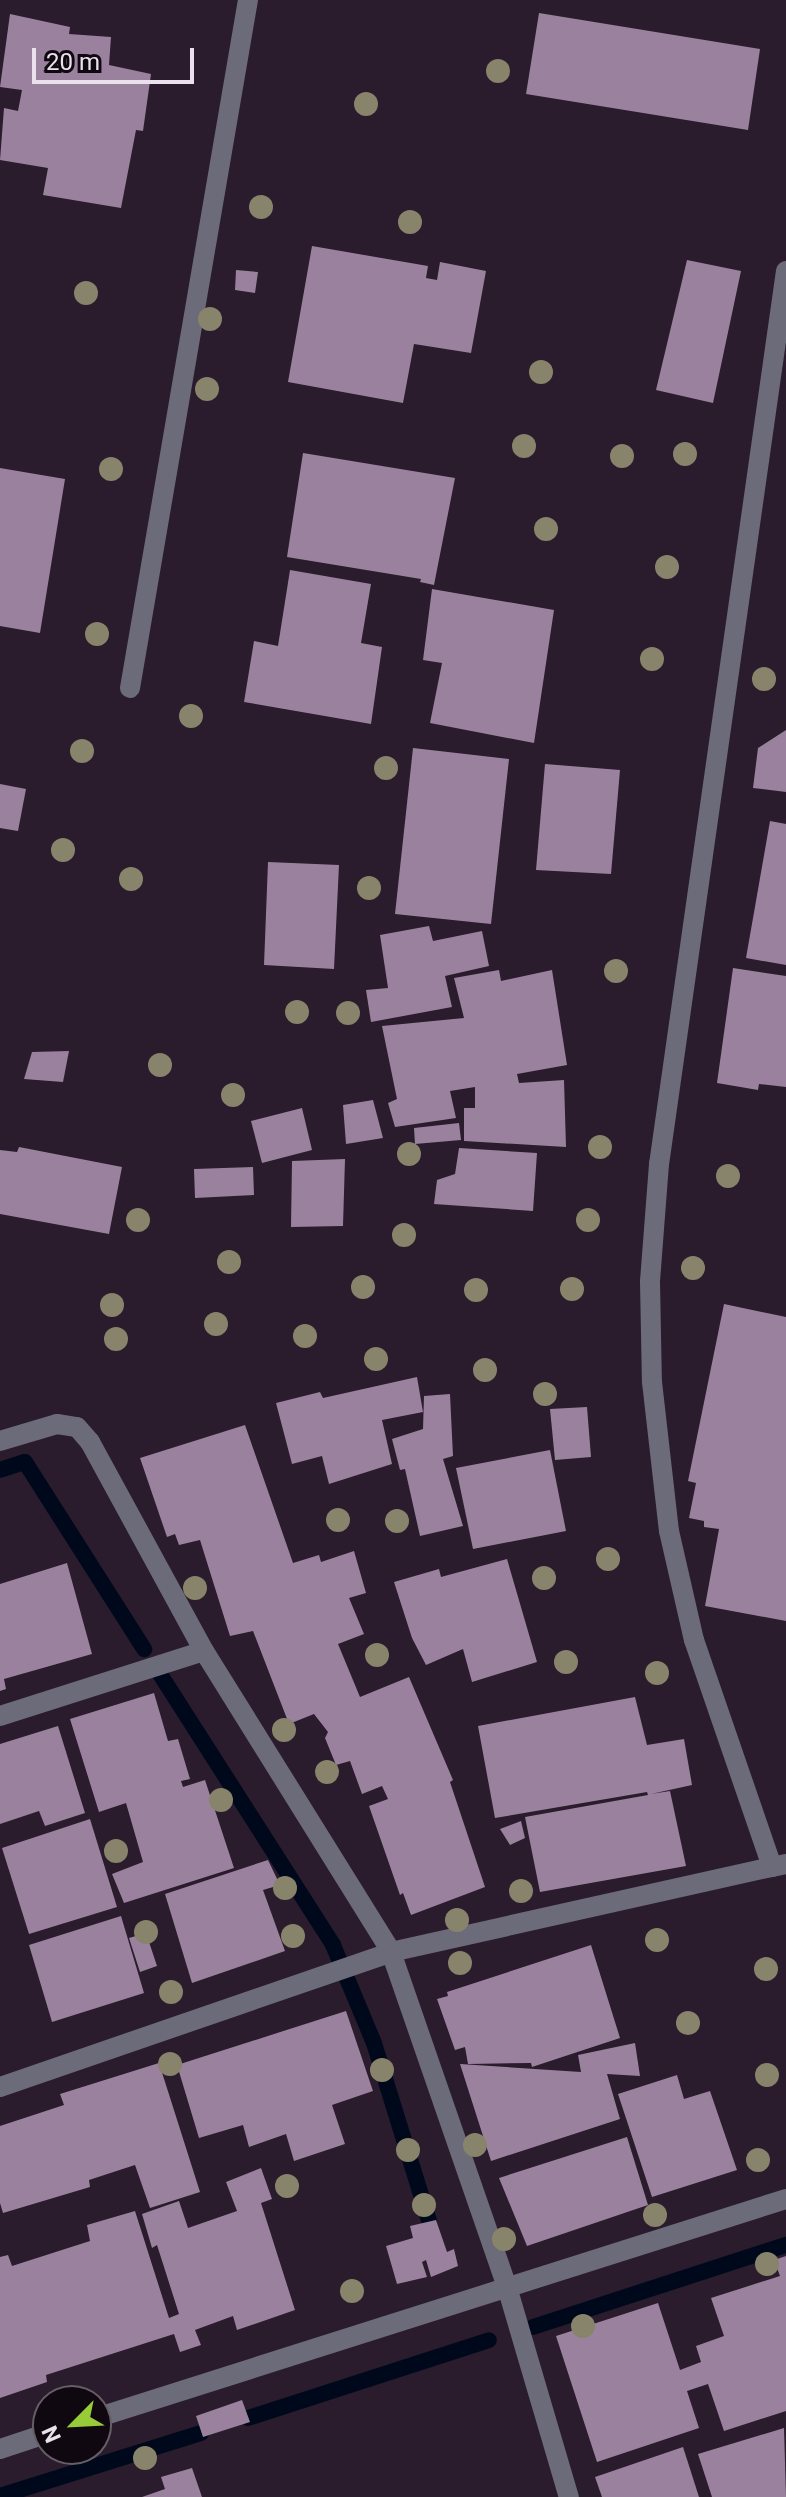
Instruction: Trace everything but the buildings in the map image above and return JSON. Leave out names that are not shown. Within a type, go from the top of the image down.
[{"type":"street","points":[[130,688],[248,0]]},
{"type":"street","points":[[0,2087],[391,1952],[779,1865],[694,1640],[669,1531],[652,1382],[650,1282],[659,1164],[786,271]]},
{"type":"street","points":[[0,1441],[57,1424],[77,1427],[90,1442],[204,1651],[391,1952],[507,2287],[569,2497]]},
{"type":"street","points":[[0,1716],[204,1651]]},
{"type":"street","points":[[112,2413],[786,2199]]},
{"type":"street","points":[[0,2449],[32,2438]]},
{"type":"waterway","points":[[0,1470],[25,1462],[144,1649]]},
{"type":"waterway","points":[[158,1671],[333,1945],[374,2043],[429,2221]]},
{"type":"waterway","points":[[533,2327],[786,2245]]},
{"type":"waterway","points":[[248,2418],[489,2340]]},
{"type":"waterway","points":[[0,2496],[201,2433]]}]
